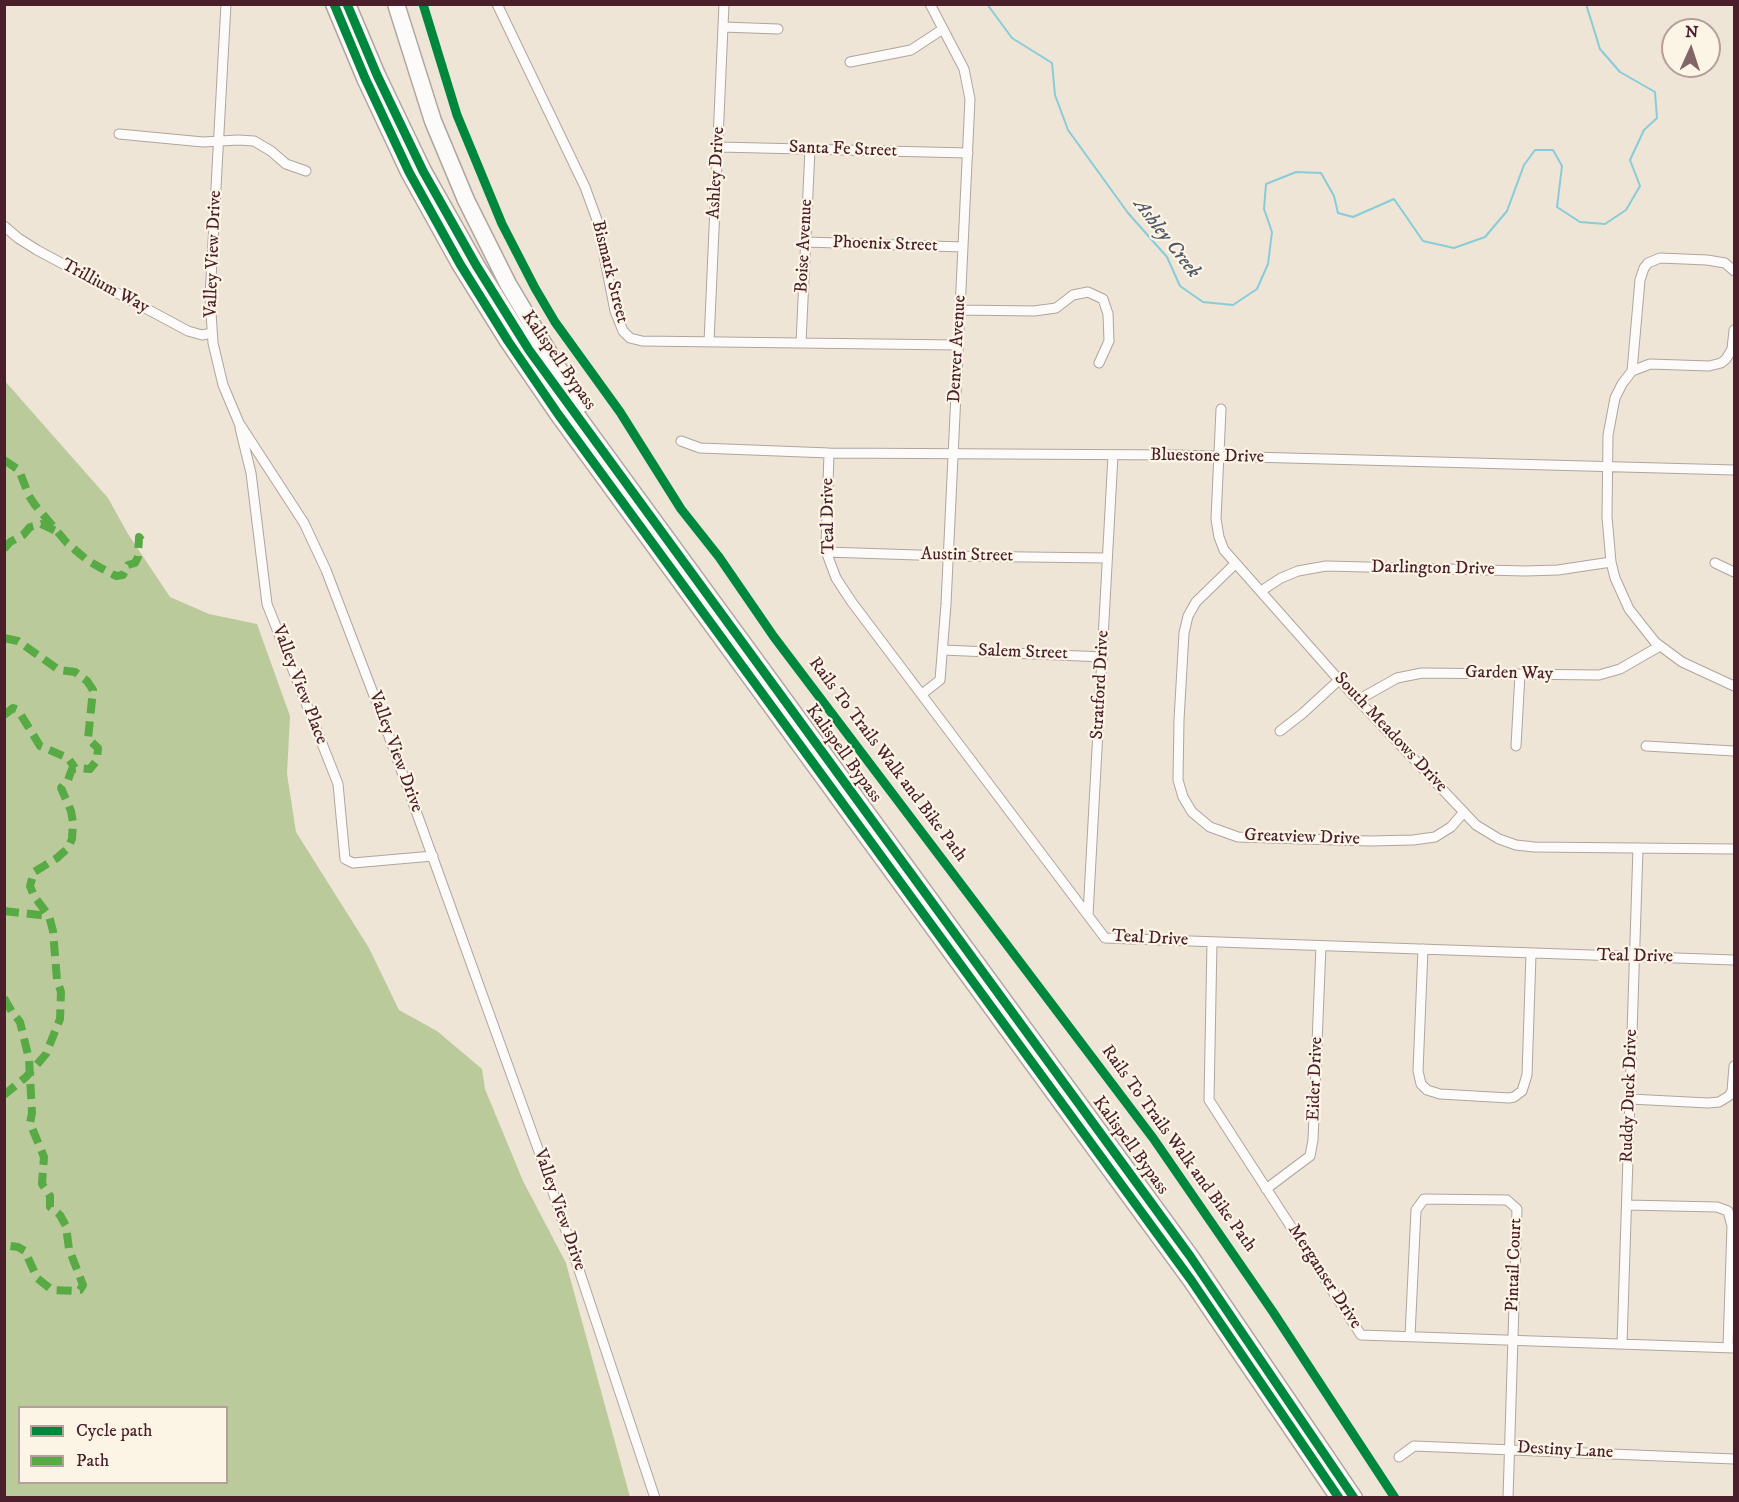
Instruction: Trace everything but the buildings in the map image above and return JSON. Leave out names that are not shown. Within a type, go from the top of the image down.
[{"type":"highway","name":"Kalispell Bypass","points":[[334,4],[364,78],[410,172],[460,264],[508,340],[558,414],[1191,1280],[1339,1497]]},
{"type":"highway","name":"Kalispell Bypass","points":[[347,4],[392,107],[457,233],[529,350],[1190,1256],[1354,1497]]},
{"type":"highway","points":[[396,4],[436,130],[475,220],[512,292],[586,415],[617,472]]},
{"type":"street","name":"Valley View Drive","points":[[226,4],[210,281],[212,333],[223,386],[239,423],[300,516],[326,570],[433,856],[546,1172],[656,1497]]},
{"type":"street","name":"Bismark Street","points":[[496,4],[585,187],[597,220],[615,311],[623,331],[630,338],[709,342],[958,345]]},
{"type":"street","name":"Ashley Drive","points":[[709,342],[724,4]]},
{"type":"street","name":"Denver Avenue","points":[[922,693],[940,680],[970,99],[967,79],[930,4]]},
{"type":"street","points":[[723,27],[778,29]]},
{"type":"street","points":[[850,62],[911,50],[943,29]]},
{"type":"street","points":[[119,134],[218,142],[254,141],[271,151],[286,164],[306,171]]},
{"type":"street","name":"Santa Fe Street","points":[[718,147],[968,153]]},
{"type":"street","name":"Boise Avenue","points":[[801,343],[810,149]]},
{"type":"street","name":"Trillium Way","points":[[4,226],[37,250],[188,331],[202,335],[212,333]]},
{"type":"street","name":"Phoenix Street","points":[[806,243],[963,247]]},
{"type":"street","points":[[1632,371],[1640,280],[1648,263],[1660,258],[1707,260],[1725,263],[1734,271]]},
{"type":"street","points":[[960,310],[1034,311],[1056,308],[1073,295],[1088,292],[1103,299],[1108,314],[1110,341],[1099,363]]},
{"type":"street","points":[[1734,330],[1732,349],[1721,363],[1709,366],[1650,364],[1632,371],[1622,384],[1612,406],[1608,435],[1607,517],[1611,562],[1621,594],[1629,609],[1660,646],[1697,670],[1734,686]]},
{"type":"street","name":"South Meadows Drive","points":[[1221,409],[1216,510],[1217,531],[1221,544],[1235,564],[1339,680],[1464,812],[1491,835],[1516,845],[1561,848],[1734,849]]},
{"type":"street","name":"Valley View Place","points":[[239,423],[251,473],[267,604],[338,784],[345,859],[353,863],[433,856]]},
{"type":"street","name":"Bluestone Drive","points":[[681,441],[700,448],[829,453],[1219,456],[1734,470]]},
{"type":"street","name":"Teal Drive","points":[[829,453],[826,552],[842,589],[1105,938],[1734,960]]},
{"type":"street","name":"Stratford Drive","points":[[1088,915],[1113,455]]},
{"type":"street","name":"Austin Street","points":[[826,552],[1107,558]]},
{"type":"street","name":"Darlington Drive","points":[[1261,591],[1281,578],[1298,571],[1326,566],[1525,571],[1558,570],[1611,562]]},
{"type":"street","points":[[1715,562],[1734,572]]},
{"type":"street","name":"Greatview Drive","points":[[1235,564],[1196,602],[1188,616],[1184,633],[1178,780],[1183,797],[1192,812],[1210,827],[1238,837],[1370,841],[1435,837],[1451,827],[1464,812]]},
{"type":"street","name":"Garden Way","points":[[1358,700],[1397,678],[1431,672],[1599,675],[1620,669],[1660,646]]},
{"type":"street","name":"Salem Street","points":[[942,650],[1103,657]]},
{"type":"street","points":[[1516,746],[1520,674]]},
{"type":"street","points":[[1280,731],[1339,680]]},
{"type":"street","points":[[1646,746],[1734,751]]},
{"type":"street","name":"Ruddy Duck Drive","points":[[1622,1344],[1638,848]]},
{"type":"street","name":"Merganser Drive","points":[[1212,942],[1209,1100],[1361,1335],[1731,1347]]},
{"type":"street","name":"Eider Drive","points":[[1266,1189],[1311,1156],[1321,946]]},
{"type":"street","points":[[1423,949],[1418,1071],[1421,1084],[1427,1090],[1440,1094],[1509,1098],[1522,1091],[1527,1076],[1531,954]]},
{"type":"street","points":[[1630,1099],[1719,1102],[1729,1096],[1732,1091],[1734,1066]]},
{"type":"street","name":"Pintail Court","points":[[1410,1336],[1416,1210],[1424,1200],[1507,1200],[1517,1209],[1512,1341]]},
{"type":"street","points":[[1627,1205],[1717,1207],[1728,1211],[1732,1226],[1731,1347]]},
{"type":"street","points":[[1508,1497],[1512,1341]]},
{"type":"street","name":"Destiny Lane","points":[[1399,1457],[1414,1446],[1734,1459]]},
{"type":"green space","points":[[4,380],[108,498],[128,534],[170,597],[209,614],[257,624],[290,716],[287,774],[296,832],[369,948],[399,1010],[437,1031],[482,1069],[485,1089],[523,1181],[566,1263],[630,1497],[5,1497]]},
{"type":"waterway","name":"Ashley Creek","points":[[987,4],[1012,38],[1052,63],[1055,95],[1068,130],[1128,213],[1167,257],[1180,286],[1203,302],[1233,305],[1257,289],[1268,264],[1272,232],[1264,209],[1266,184],[1296,172],[1321,173],[1334,196],[1338,213],[1353,217],[1394,199],[1423,241],[1454,248],[1485,237],[1507,211],[1524,165],[1535,150],[1553,150],[1562,166],[1557,207],[1580,222],[1605,224],[1626,210],[1640,186],[1630,160],[1644,130],[1657,118],[1655,92],[1620,72],[1600,49],[1586,4]]},
{"type":"marked path","points":[[4,460],[19,470],[35,505],[67,543],[87,560],[116,576],[123,575],[128,565],[135,563],[138,557],[139,537],[142,541]]},
{"type":"marked path","points":[[4,549],[30,527],[41,524],[56,531]]},
{"type":"marked path","points":[[4,638],[18,641],[59,670],[75,672],[87,681],[93,690],[88,739],[98,748],[97,760],[90,769],[72,769],[68,780],[61,788],[73,822],[72,839],[68,848],[57,858],[34,872],[30,886],[34,896],[49,916],[53,931],[57,980],[61,992],[60,1019],[46,1054],[26,1077],[4,1095]]},
{"type":"marked path","points":[[4,715],[13,708],[18,710],[40,746],[68,758],[75,768]]},
{"type":"marked path","points":[[4,911],[49,916]]},
{"type":"marked path","points":[[4,998],[20,1022],[29,1059],[32,1113],[30,1123],[44,1157],[42,1184],[50,1196],[50,1207],[60,1215],[66,1226],[69,1249],[83,1285],[80,1290],[75,1291],[52,1290],[37,1278],[25,1251],[18,1247],[4,1245]]},
{"type":"cycle path","points":[[334,4],[365,78],[409,172],[460,264],[508,341],[558,414],[1191,1280],[1339,1498]]},
{"type":"cycle path","points":[[347,4],[377,75],[423,171],[476,265],[529,350],[1190,1256],[1354,1498]]},
{"type":"cycle path","name":"Rails To Trails Walk and Bike Path","points":[[423,4],[457,115],[502,224],[555,322],[620,412],[681,509],[719,557],[774,637],[1153,1138],[1273,1312],[1395,1498]]}]
